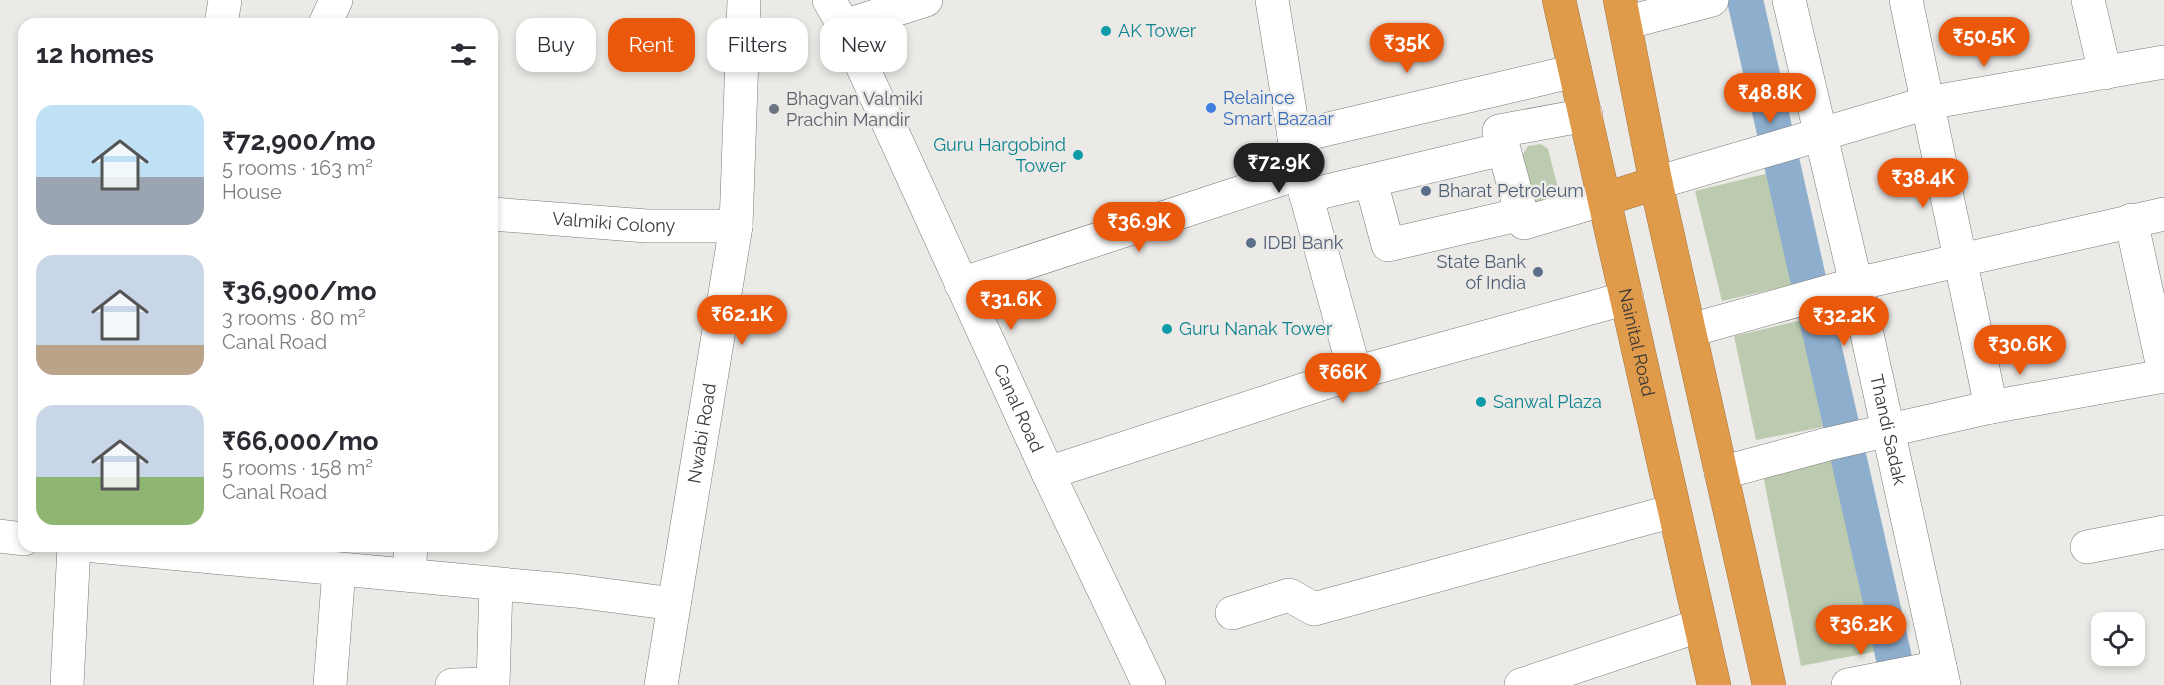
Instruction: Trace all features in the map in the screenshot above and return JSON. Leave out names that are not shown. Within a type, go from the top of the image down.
[{"type":"highway","name":"Nainital Road","points":[[1559,0],[1698,626],[1714,685]]},
{"type":"highway","points":[[1623,11],[1656,183],[1769,685]]},
{"type":"highway","points":[[1605,199],[1656,183]]},
{"type":"street","points":[[222,18],[225,0]]},
{"type":"street","points":[[328,18],[336,0]]},
{"type":"street","name":"Nwabi Road","points":[[661,685],[736,226],[744,0]]},
{"type":"street","points":[[837,13],[926,0]]},
{"type":"street","points":[[1272,0],[1303,185],[1355,373]]},
{"type":"street","points":[[1623,11],[1712,0]]},
{"type":"street","name":"Thandi Sadak","points":[[1789,0],[1806,139],[1841,289],[1858,438],[1920,676]]},
{"type":"street","points":[[1906,0],[1991,407]]},
{"type":"street","points":[[2088,0],[2105,73]]},
{"type":"street","name":"Canal Road","points":[[837,13],[1048,473],[1149,685]]},
{"type":"street","points":[[1656,183],[1927,104],[2164,62]]},
{"type":"street","points":[[1293,132],[1505,78],[1521,83],[1575,71]]},
{"type":"street","points":[[1586,115],[1499,131],[1524,223],[1605,199]]},
{"type":"street","points":[[961,284],[1303,185],[1371,182],[1503,149]]},
{"type":"street","points":[[1371,182],[1388,245],[1522,214]]},
{"type":"street","name":"Valmiki Colony","points":[[498,214],[647,226],[736,226]]},
{"type":"street","points":[[1690,330],[1841,289],[2164,214]]},
{"type":"street","points":[[2131,220],[2164,372]]},
{"type":"street","points":[[1048,473],[1355,373],[1627,298]]},
{"type":"street","points":[[1721,473],[1991,407],[2164,376]]},
{"type":"street","points":[[1232,613],[1289,595],[1314,609],[1673,511]]},
{"type":"street","points":[[2087,547],[2164,532]]},
{"type":"street","points":[[0,536],[18,538]]},
{"type":"street","points":[[67,685],[74,552]]},
{"type":"street","points":[[210,552],[339,570],[410,560],[496,585],[575,591],[674,604]]},
{"type":"street","points":[[330,685],[339,570]]},
{"type":"street","points":[[452,685],[492,684],[496,585]]},
{"type":"street","points":[[1521,685],[1698,626]]},
{"type":"street","points":[[1848,685],[1920,676]]},
{"type":"green space","points":[[1541,144],[1548,149],[1560,196],[1535,204],[1522,156],[1528,146]]},
{"type":"green space","points":[[1769,173],[1796,284],[1722,301],[1695,191]]},
{"type":"green space","points":[[1802,320],[1823,427],[1756,440],[1734,336]]},
{"type":"green space","points":[[1839,459],[1878,651],[1801,666],[1763,475]]},
{"type":"waterway","points":[[1745,0],[1900,685]]},
{"type":"place","name":"AK Tower","points":[[1106,31]]},
{"type":"place","name":"Relaince Smart Bazaar","points":[[1211,108]]},
{"type":"place","name":"Bhagvan Valmiki Prachin Mandir","points":[[774,109]]},
{"type":"place","name":"Guru Hargobind Tower","points":[[1078,155]]},
{"type":"place","name":"Bharat Petroleum","points":[[1426,191]]},
{"type":"place","name":"IDBI Bank","points":[[1251,243]]},
{"type":"place","name":"State Bank of India","points":[[1538,272]]},
{"type":"place","name":"Guru Nanak Tower","points":[[1167,329]]},
{"type":"place","name":"Sanwal Plaza","points":[[1481,402]]}]
